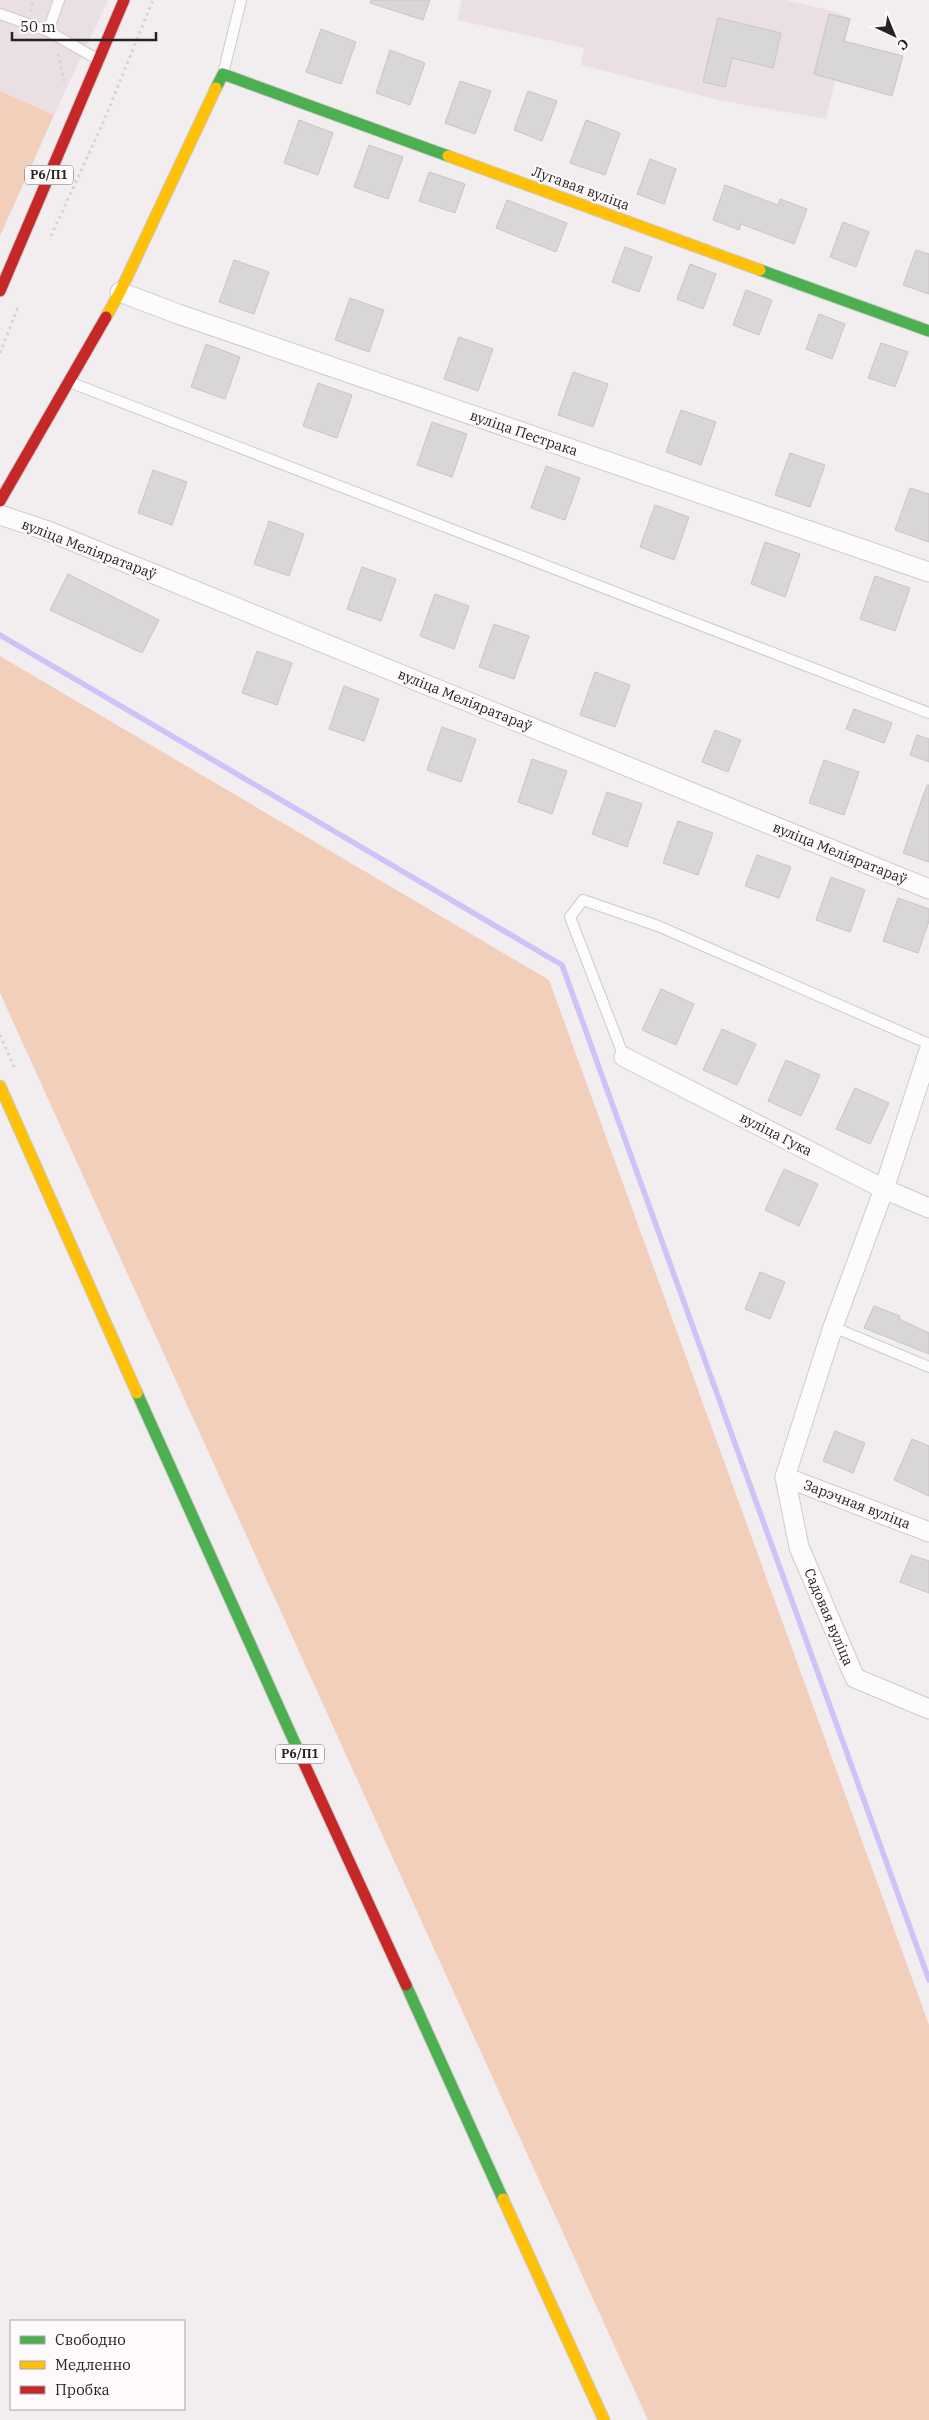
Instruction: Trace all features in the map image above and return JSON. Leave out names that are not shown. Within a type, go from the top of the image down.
[{"type":"main road","name":"Р6/П1","points":[[0,291],[124,0]]},
{"type":"main road","points":[[0,500],[120,292],[223,74]]},
{"type":"main road","name":"Лугавая вуліца","points":[[223,74],[929,331]]},
{"type":"main road","name":"Р6/П1","points":[[0,1086],[242,1627],[604,2420]]},
{"type":"street","name":"вуліца Пестрака","points":[[120,292],[178,314],[929,572]]},
{"type":"street","name":"вуліца Меліяратараў","points":[[0,515],[67,538],[929,888]]},
{"type":"street","points":[[786,1477],[833,1327],[884,1189],[929,1051]]},
{"type":"street","name":"вуліца Гука","points":[[624,1057],[884,1189],[929,1208]]},
{"type":"street","name":"Зарэчная вуліца","points":[[786,1477],[929,1532]]},
{"type":"street","name":"Садовая вуліца","points":[[786,1477],[799,1548],[855,1678],[929,1710]]},
{"type":"lane","points":[[48,31],[59,0]]},
{"type":"lane","points":[[223,74],[241,0]]},
{"type":"lane","points":[[0,14],[48,31],[99,60]]},
{"type":"lane","points":[[69,382],[929,713]]},
{"type":"lane","points":[[624,1057],[570,917],[583,900],[658,926],[929,1044]]},
{"type":"lane","points":[[833,1327],[929,1367]]},
{"type":"path","points":[[47,245],[103,123],[153,0]]},
{"type":"path","points":[[0,353],[19,306]]},
{"type":"shaded area","points":[[0,0],[108,0],[54,115],[0,91]]},
{"type":"shaded area","points":[[462,0],[786,0],[840,13],[850,19],[826,119],[723,101],[581,65],[584,48],[457,20]]},
{"type":"shaded area","points":[[0,91],[54,115],[0,236]]},
{"type":"shaded area","points":[[0,656],[549,980],[929,2025],[929,2420],[648,2420],[0,993]]},
{"type":"building","points":[[371,0],[430,0],[423,20],[370,3]]},
{"type":"building","points":[[829,14],[850,19],[844,41],[903,56],[892,96],[814,74]]},
{"type":"building","points":[[718,18],[781,33],[773,68],[732,58],[725,87],[703,82]]},
{"type":"building","points":[[321,29],[356,42],[341,84],[306,72]]},
{"type":"building","points":[[390,50],[425,63],[410,105],[376,93]]},
{"type":"building","points":[[460,81],[491,91],[475,134],[445,123]]},
{"type":"building","points":[[528,91],[557,101],[542,141],[514,130]]},
{"type":"building","points":[[299,120],[333,133],[318,175],[284,163]]},
{"type":"building","points":[[586,120],[620,133],[605,175],[570,163]]},
{"type":"building","points":[[369,145],[403,157],[388,199],[354,187]]},
{"type":"building","points":[[650,159],[676,169],[664,204],[637,194]]},
{"type":"building","points":[[429,172],[465,184],[455,213],[419,201]]},
{"type":"building","points":[[725,185],[778,205],[780,199],[807,209],[794,244],[741,224],[739,230],[713,220]]},
{"type":"building","points":[[507,200],[567,223],[556,252],[496,228]]},
{"type":"building","points":[[843,222],[869,232],[856,267],[830,257]]},
{"type":"building","points":[[625,247],[652,257],[639,292],[612,282]]},
{"type":"building","points":[[916,250],[929,254],[929,294],[903,285]]},
{"type":"building","points":[[234,260],[269,272],[254,314],[219,302]]},
{"type":"building","points":[[690,264],[716,274],[703,309],[677,299]]},
{"type":"building","points":[[746,290],[772,300],[759,335],[733,325]]},
{"type":"building","points":[[350,298],[384,310],[369,352],[335,340]]},
{"type":"building","points":[[819,314],[845,324],[832,359],[806,349]]},
{"type":"building","points":[[459,337],[493,349],[478,391],[444,379]]},
{"type":"building","points":[[881,343],[908,352],[895,387],[868,378]]},
{"type":"building","points":[[206,344],[240,357],[225,399],[191,387]]},
{"type":"building","points":[[573,372],[608,384],[593,427],[558,415]]},
{"type":"building","points":[[318,383],[352,395],[337,438],[303,426]]},
{"type":"building","points":[[681,410],[716,422],[701,465],[666,452]]},
{"type":"building","points":[[432,422],[467,434],[452,477],[417,465]]},
{"type":"building","points":[[790,453],[825,465],[810,507],[775,495]]},
{"type":"building","points":[[546,466],[580,478],[565,520],[531,508]]},
{"type":"building","points":[[153,470],[187,482],[172,525],[138,513]]},
{"type":"building","points":[[910,488],[929,494],[929,542],[895,530]]},
{"type":"building","points":[[655,505],[689,517],[674,560],[640,547]]},
{"type":"building","points":[[269,521],[304,534],[289,576],[254,564]]},
{"type":"building","points":[[765,542],[800,554],[785,597],[751,584]]},
{"type":"building","points":[[362,567],[396,579],[381,621],[347,609]]},
{"type":"building","points":[[68,574],[159,620],[142,653],[50,610]]},
{"type":"building","points":[[875,576],[910,588],[895,631],[860,619]]},
{"type":"building","points":[[435,594],[469,606],[454,649],[420,636]]},
{"type":"building","points":[[494,624],[529,636],[514,679],[479,667]]},
{"type":"building","points":[[257,651],[292,663],[277,705],[242,693]]},
{"type":"building","points":[[595,672],[630,685],[615,727],[580,715]]},
{"type":"building","points":[[344,686],[379,699],[364,741],[329,729]]},
{"type":"building","points":[[854,709],[892,723],[884,743],[846,729]]},
{"type":"building","points":[[442,727],[476,739],[461,782],[427,770]]},
{"type":"building","points":[[715,730],[741,740],[728,772],[702,762]]},
{"type":"building","points":[[917,735],[929,739],[929,762],[910,755]]},
{"type":"building","points":[[532,759],[567,771],[552,814],[518,802]]},
{"type":"building","points":[[824,760],[859,772],[844,815],[809,803]]},
{"type":"building","points":[[927,785],[929,785],[929,862],[903,853]]},
{"type":"building","points":[[607,792],[642,804],[627,847],[592,834]]},
{"type":"building","points":[[678,821],[713,833],[698,875],[663,863]]},
{"type":"building","points":[[757,855],[791,867],[779,898],[745,886]]},
{"type":"building","points":[[831,877],[865,890],[850,932],[816,920]]},
{"type":"building","points":[[898,898],[929,909],[929,921],[918,953],[883,941]]},
{"type":"building","points":[[661,989],[694,1004],[676,1045],[642,1030]]},
{"type":"building","points":[[722,1029],[756,1044],[737,1085],[703,1070]]},
{"type":"building","points":[[786,1060],[820,1075],[801,1116],[768,1101]]},
{"type":"building","points":[[855,1088],[889,1103],[870,1144],[836,1129]]},
{"type":"building","points":[[784,1169],[818,1184],[799,1226],[765,1210]]},
{"type":"building","points":[[760,1272],[785,1282],[770,1319],[745,1309]]},
{"type":"building","points":[[874,1306],[900,1316],[899,1319],[929,1333],[929,1354],[864,1328]]},
{"type":"building","points":[[835,1431],[865,1443],[853,1473],[823,1461]]},
{"type":"building","points":[[912,1439],[929,1446],[929,1496],[894,1480]]},
{"type":"building","points":[[911,1555],[929,1561],[929,1593],[900,1582]]},
{"type":"waterway","points":[[0,635],[562,965],[929,1980]]},
{"type":"traffic: fast","points":[[216,88],[223,74],[448,156]]},
{"type":"traffic: fast","points":[[760,270],[929,331]]},
{"type":"traffic: fast","points":[[137,1393],[303,1761]]},
{"type":"traffic: fast","points":[[406,1985],[503,2199]]},
{"type":"traffic: slow","points":[[106,317],[120,292],[216,88]]},
{"type":"traffic: slow","points":[[448,156],[760,270]]},
{"type":"traffic: slow","points":[[0,1086],[137,1393]]},
{"type":"traffic: slow","points":[[503,2199],[604,2420]]},
{"type":"traffic: jam","points":[[0,291],[124,0]]},
{"type":"traffic: jam","points":[[0,501],[106,317]]},
{"type":"traffic: jam","points":[[303,1761],[406,1985]]}]
